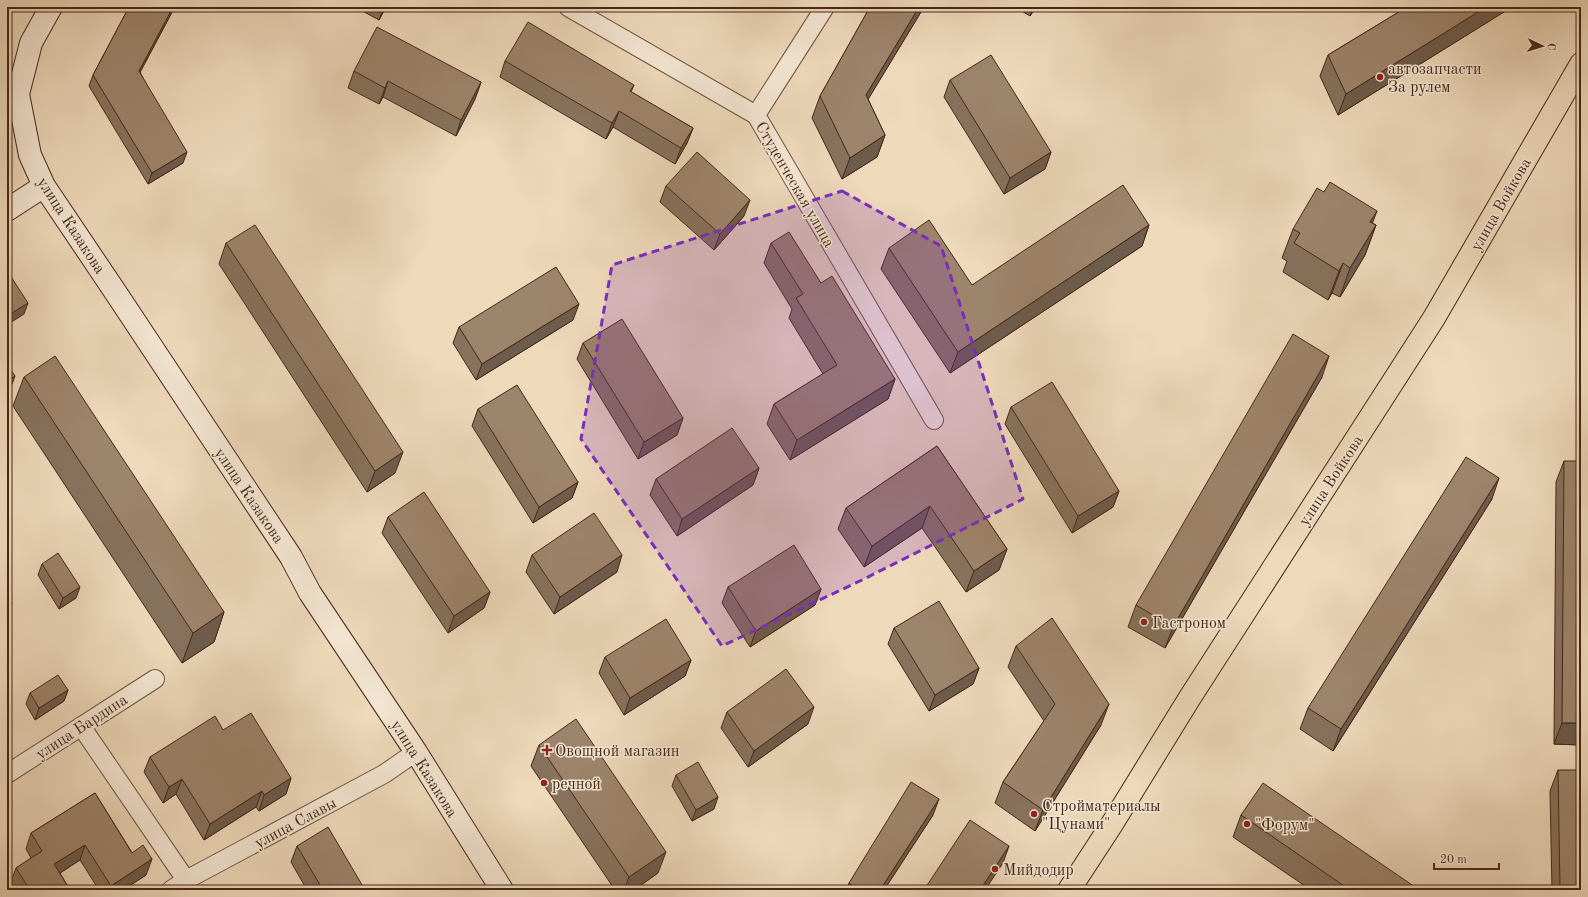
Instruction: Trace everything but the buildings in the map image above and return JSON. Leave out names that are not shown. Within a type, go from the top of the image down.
[{"type":"main road","name":"улица Казакова","points":[[51,7],[31,43],[18,94],[30,155],[44,186],[291,556],[310,593],[416,752],[502,890]]},
{"type":"main road","name":"улица Войкова","points":[[1069,890],[1112,824],[1188,699],[1434,318],[1581,64]]},
{"type":"main road","points":[[7,210],[44,186]]},
{"type":"street","name":"Студенческая улица","points":[[568,7],[756,115],[934,420]]},
{"type":"street","points":[[756,115],[825,7]]},
{"type":"street","name":"улица Бардина","points":[[7,774],[155,679]]},
{"type":"street","points":[[81,726],[179,885]]},
{"type":"street","name":"улица Славы","points":[[179,885],[384,774],[416,752]]},
{"type":"highlighted area","points":[[842,191],[941,246],[1023,499],[862,580],[722,646],[581,439],[612,265]]},
{"type":"place","name":"автозапчасти За рулем","points":[[1380,77]]},
{"type":"place","name":"Гастроном","points":[[1144,622]]},
{"type":"place","name":"Овощной магазин","points":[[547,750]]},
{"type":"place","name":"речной","points":[[544,783]]},
{"type":"place","name":"Стройматериалы \"Цунами\"","points":[[1034,814]]},
{"type":"place","name":"\"Форум\"","points":[[1247,824]]},
{"type":"place","name":"Мийдодир","points":[[995,869]]}]
